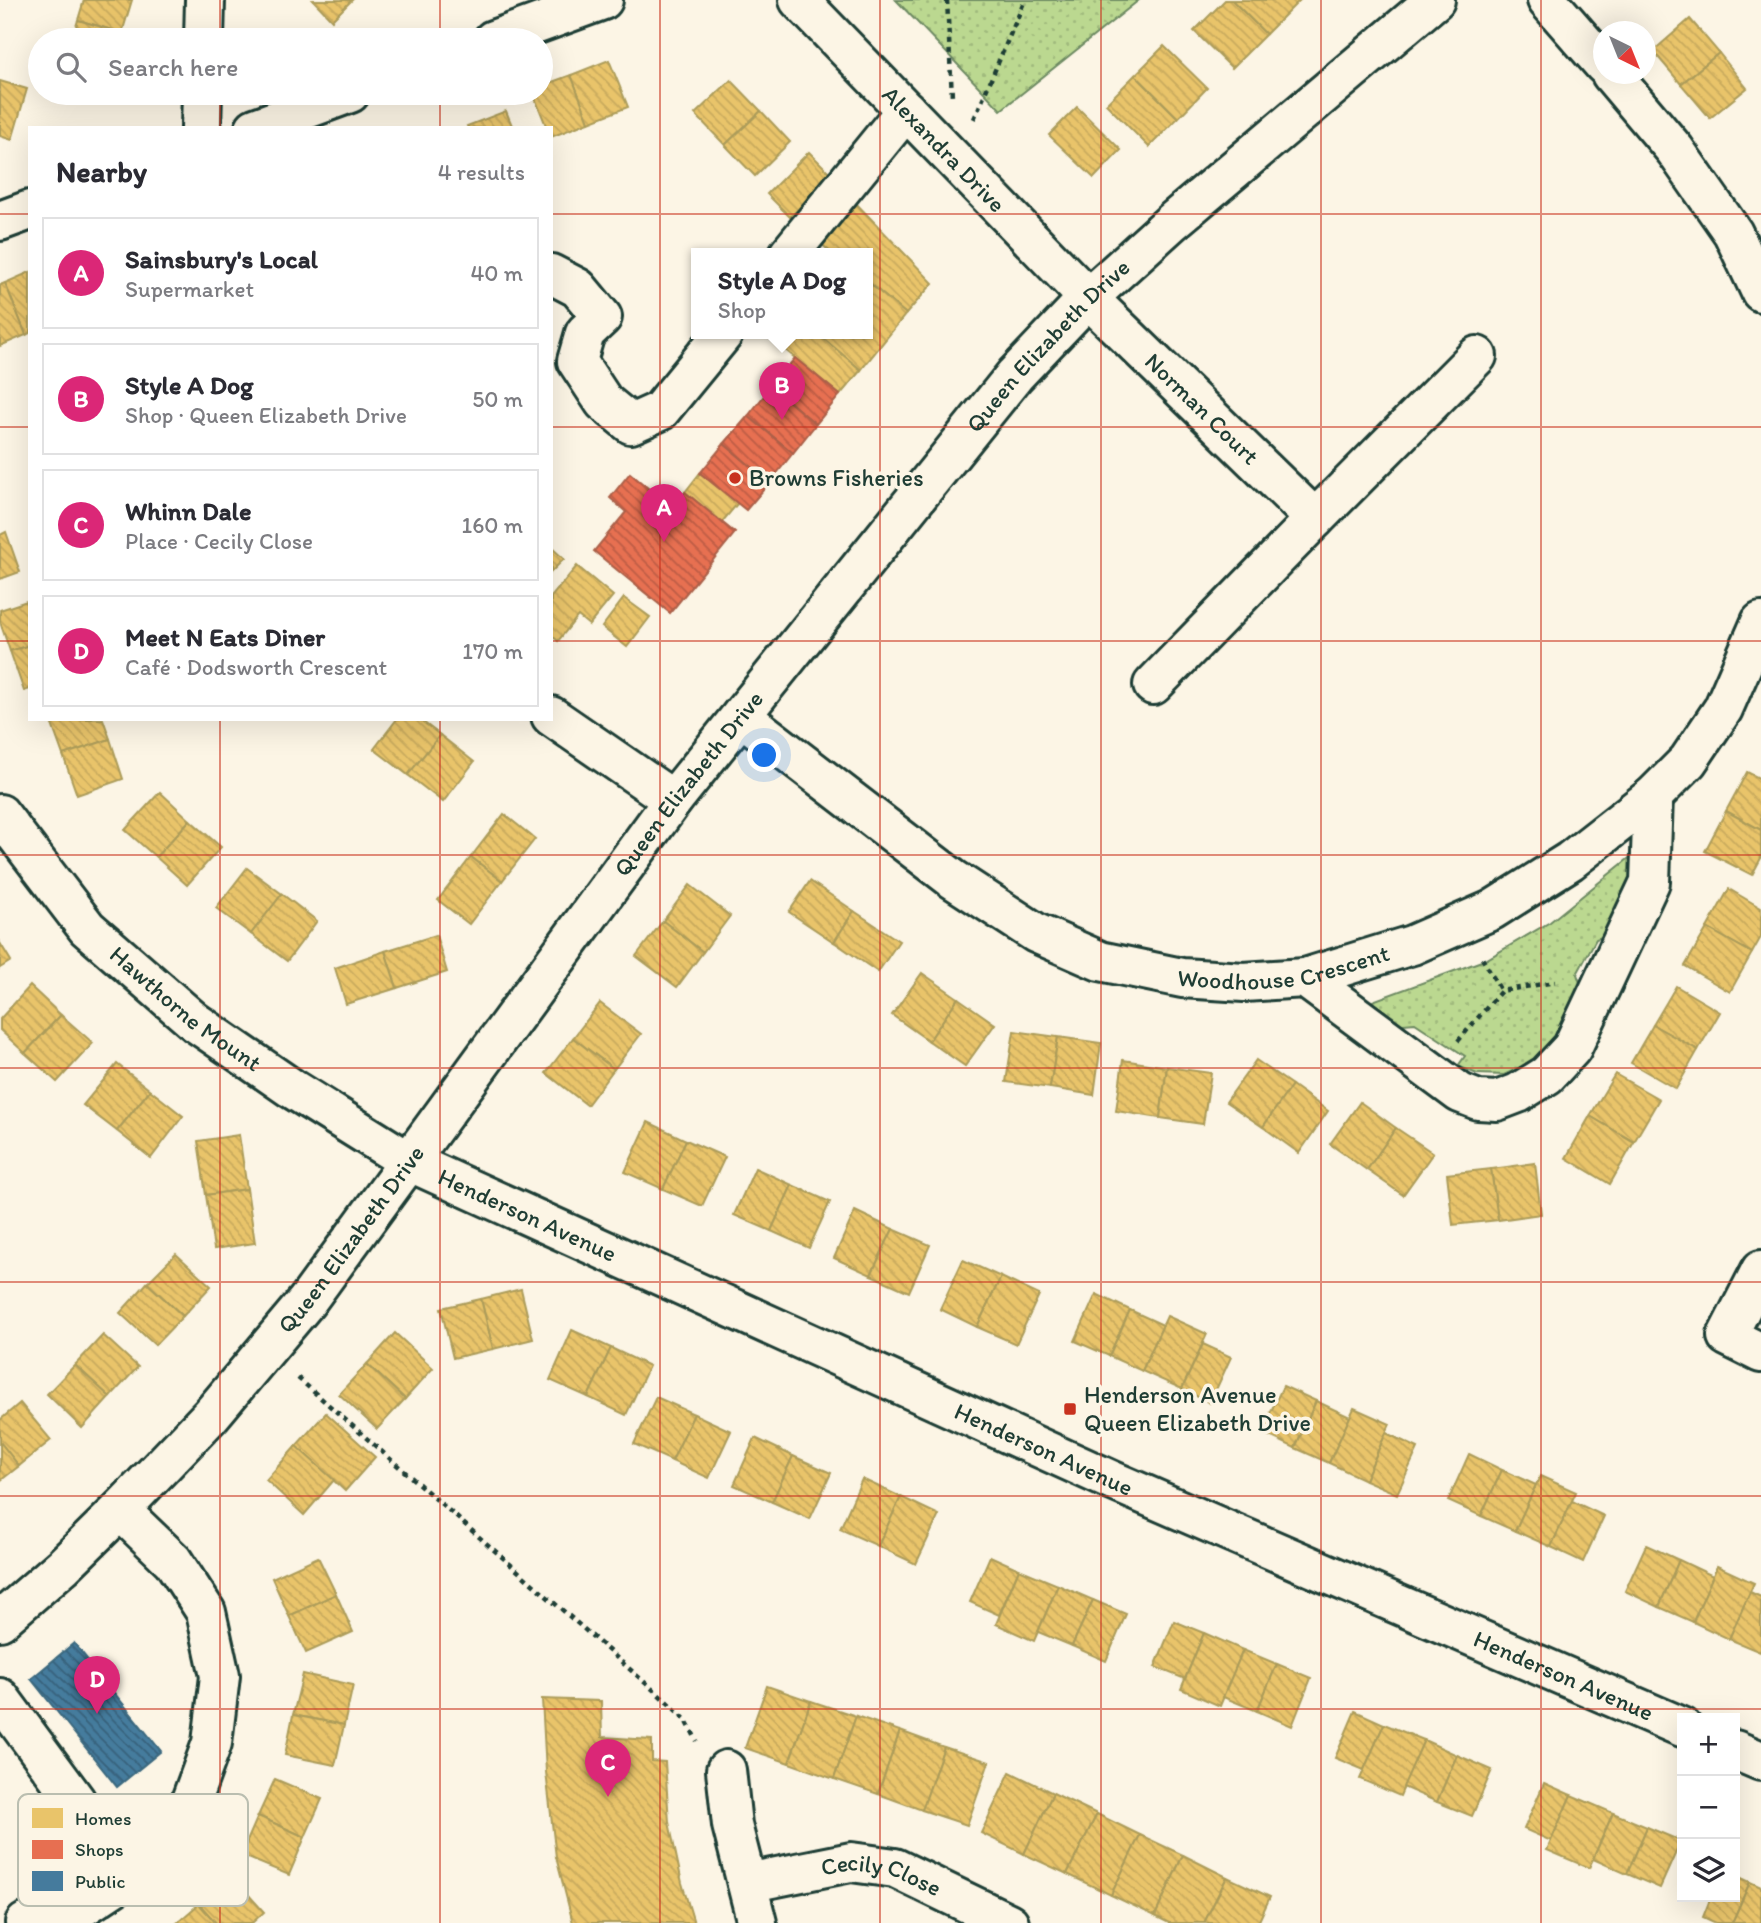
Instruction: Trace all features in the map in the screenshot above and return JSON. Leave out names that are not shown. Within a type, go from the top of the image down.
[{"type":"street","points":[[204,28],[205,0]]},
{"type":"street","points":[[527,28],[603,0]]},
{"type":"street","name":"Alexandra Drive","points":[[799,0],[1088,298]]},
{"type":"street","name":"Queen Elizabeth Drive","points":[[0,1621],[63,1566],[120,1510],[211,1415],[307,1301],[673,800],[1015,375],[1088,298],[1172,222],[1435,0]]},
{"type":"street","points":[[1546,0],[1593,53]]},
{"type":"street","points":[[1619,84],[1675,150],[1747,226],[1761,292]]},
{"type":"street","points":[[201,126],[202,105]]},
{"type":"street","points":[[260,126],[317,105]]},
{"type":"street","points":[[794,248],[906,110]]},
{"type":"street","points":[[0,221],[28,211]]},
{"type":"street","points":[[553,275],[578,288],[602,317],[585,334],[577,361],[604,402],[631,424],[660,411],[719,339]]},
{"type":"street","name":"Norman Court","points":[[1088,298],[1315,519]]},
{"type":"street","points":[[1153,685],[1477,356]]},
{"type":"street","name":"Woodhouse Crescent","points":[[741,716],[953,879],[1037,933],[1100,961],[1182,978],[1244,982],[1305,978],[1412,945],[1492,910],[1570,861],[1653,796],[1689,761],[1723,709],[1760,631]]},
{"type":"street","points":[[553,717],[673,800]]},
{"type":"street","points":[[1305,978],[1460,1093],[1478,1100],[1497,1101],[1518,1093],[1547,1075],[1572,1048],[1650,882],[1653,796]]},
{"type":"street","name":"Hawthorne Mount","points":[[0,814],[87,928],[195,1022],[291,1088],[408,1161]]},
{"type":"street","name":"Henderson Avenue","points":[[408,1161],[1126,1486],[1677,1725]]},
{"type":"street","points":[[1761,1270],[1727,1336],[1761,1353]]},
{"type":"street","points":[[120,1510],[173,1561],[205,1612],[220,1676],[212,1743],[193,1794]]},
{"type":"street","points":[[0,1698],[71,1794]]},
{"type":"street","points":[[1740,1752],[1761,1761]]},
{"type":"street","points":[[726,1770],[732,1825],[757,1923]]},
{"type":"street","name":"Cecily Close","points":[[747,1883],[851,1862],[895,1868],[1009,1923]]},
{"type":"street","points":[[26,1923],[85,1906]]},
{"type":"path","points":[[947,0],[956,161]]},
{"type":"path","points":[[956,161],[1025,0]]},
{"type":"path","points":[[1432,1073],[1500,991],[1608,974]]},
{"type":"path","points":[[265,1350],[686,1720],[698,1743],[705,1769],[726,1770]]},
{"type":"green space","points":[[896,0],[1139,0],[1001,110]]},
{"type":"green space","points":[[1633,855],[1629,905],[1618,931],[1596,939],[1577,974],[1584,994],[1577,1013],[1540,1058],[1504,1075],[1477,1074],[1458,1066],[1465,1056],[1415,1023],[1392,1025],[1367,1003],[1487,959],[1550,922]]},
{"type":"building: Homes","points":[[84,0],[132,0],[124,28],[105,28],[78,20]]},
{"type":"building: Homes","points":[[313,0],[352,0],[332,20]]},
{"type":"building: Homes","points":[[1225,0],[1232,0],[1266,34],[1232,68],[1194,31]]},
{"type":"building: Homes","points":[[1232,0],[1300,0],[1266,34]]},
{"type":"building: Homes","points":[[1690,19],[1719,53],[1681,84],[1656,55],[1656,48]]},
{"type":"building: Homes","points":[[78,20],[105,28],[76,28]]},
{"type":"building: Homes","points":[[1164,46],[1207,88],[1178,118],[1135,75]]},
{"type":"building: Homes","points":[[1719,53],[1747,88],[1710,118],[1681,84]]},
{"type":"building: Homes","points":[[609,60],[628,107],[589,122],[571,75]]},
{"type":"building: Homes","points":[[571,75],[589,122],[553,136],[553,126],[546,126],[538,105],[553,105],[553,82]]},
{"type":"building: Homes","points":[[1135,75],[1178,118],[1149,147],[1106,104]]},
{"type":"building: Homes","points":[[731,80],[761,111],[725,145],[695,114]]},
{"type":"building: Homes","points":[[0,81],[27,89],[12,140],[0,136]]},
{"type":"building: Homes","points":[[1077,107],[1121,150],[1094,178],[1049,135]]},
{"type":"building: Homes","points":[[506,111],[512,126],[467,126]]},
{"type":"building: Homes","points":[[761,111],[790,142],[755,176],[725,145]]},
{"type":"building: Homes","points":[[809,152],[832,175],[790,217],[767,194]]},
{"type":"building: Homes","points":[[849,196],[933,283],[906,314],[873,286],[873,248],[826,248],[814,238]]},
{"type":"building: Homes","points":[[28,273],[26,335],[5,283]]},
{"type":"building: Homes","points":[[5,283],[26,335],[0,346],[0,285]]},
{"type":"building: Homes","points":[[873,286],[906,314],[861,370],[824,339],[873,339]]},
{"type":"building: Homes","points":[[772,339],[824,339],[861,370],[840,395]]},
{"type":"building: Homes","points":[[700,473],[738,503],[722,522],[685,492]]},
{"type":"building: Homes","points":[[6,532],[20,572],[0,579],[0,535]]},
{"type":"building: Homes","points":[[553,549],[564,559],[553,570]]},
{"type":"building: Homes","points":[[577,566],[613,596],[589,625],[578,616],[558,641],[553,637],[553,595]]},
{"type":"building: Homes","points":[[624,598],[650,617],[627,647],[602,627]]},
{"type":"building: Homes","points":[[28,601],[28,646],[10,651],[0,622],[0,610]]},
{"type":"building: Homes","points":[[28,646],[28,690],[24,691],[10,651]]},
{"type":"building: Homes","points":[[51,721],[104,721],[110,739],[63,755]]},
{"type":"building: Homes","points":[[395,721],[422,721],[440,735],[408,775],[374,749]]},
{"type":"building: Homes","points":[[440,735],[474,762],[443,802],[408,775]]},
{"type":"building: Homes","points":[[110,739],[123,779],[77,795],[63,755]]},
{"type":"building: Homes","points":[[1747,772],[1761,779],[1761,830],[1726,811]]},
{"type":"building: Homes","points":[[160,792],[190,820],[156,857],[125,830]]},
{"type":"building: Homes","points":[[1726,811],[1761,830],[1761,858],[1752,875],[1705,851]]},
{"type":"building: Homes","points":[[504,814],[535,839],[502,881],[471,857]]},
{"type":"building: Homes","points":[[190,820],[221,847],[187,885],[156,857]]},
{"type":"building: Homes","points":[[471,857],[502,881],[469,924],[438,900]]},
{"type":"building: Homes","points":[[247,868],[282,894],[251,934],[216,908]]},
{"type":"building: Homes","points":[[810,881],[854,911],[834,942],[789,912]]},
{"type":"building: Homes","points":[[690,885],[730,916],[703,952],[663,921]]},
{"type":"building: Homes","points":[[1729,889],[1761,908],[1761,937],[1752,953],[1707,928]]},
{"type":"building: Homes","points":[[282,894],[317,921],[287,961],[251,934]]},
{"type":"building: Homes","points":[[854,911],[899,941],[878,972],[834,942]]},
{"type":"building: Homes","points":[[663,921],[703,952],[677,987],[636,956]]},
{"type":"building: Homes","points":[[1707,928],[1752,953],[1730,992],[1685,966]]},
{"type":"building: Homes","points":[[436,935],[447,972],[397,988],[385,951]]},
{"type":"building: Homes","points":[[0,943],[11,961],[0,968]]},
{"type":"building: Homes","points":[[385,951],[397,988],[346,1004],[335,968]]},
{"type":"building: Homes","points":[[922,973],[958,998],[929,1041],[892,1015]]},
{"type":"building: Homes","points":[[30,986],[61,1015],[25,1053],[0,1030],[0,1019]]},
{"type":"building: Homes","points":[[1676,986],[1720,1012],[1698,1050],[1653,1025]]},
{"type":"building: Homes","points":[[958,998],[995,1024],[965,1066],[929,1041]]},
{"type":"building: Homes","points":[[600,1003],[641,1034],[614,1069],[573,1038]]},
{"type":"building: Homes","points":[[61,1015],[93,1043],[57,1082],[25,1053]]},
{"type":"building: Homes","points":[[1653,1025],[1698,1050],[1676,1089],[1631,1063]]},
{"type":"building: Homes","points":[[1014,1031],[1058,1037],[1050,1088],[1006,1082]]},
{"type":"building: Homes","points":[[1058,1037],[1101,1043],[1094,1095],[1050,1088]]},
{"type":"building: Homes","points":[[573,1038],[614,1069],[587,1105],[546,1073]]},
{"type":"building: Homes","points":[[1123,1060],[1167,1067],[1160,1118],[1116,1111]]},
{"type":"building: Homes","points":[[1256,1060],[1292,1085],[1263,1127],[1226,1102]]},
{"type":"building: Homes","points":[[117,1064],[150,1090],[117,1131],[83,1105]]},
{"type":"building: Homes","points":[[1167,1067],[1211,1073],[1203,1124],[1160,1118]]},
{"type":"building: Homes","points":[[1615,1074],[1659,1099],[1634,1142],[1590,1116]]},
{"type":"building: Homes","points":[[1292,1085],[1328,1111],[1299,1153],[1263,1127]]},
{"type":"building: Homes","points":[[150,1090],[183,1116],[151,1158],[117,1131]]},
{"type":"building: Homes","points":[[1360,1102],[1396,1128],[1367,1170],[1330,1144]]},
{"type":"building: Homes","points":[[1590,1116],[1634,1142],[1610,1184],[1566,1158]]},
{"type":"building: Homes","points":[[648,1122],[686,1140],[663,1189],[625,1172]]},
{"type":"building: Homes","points":[[1396,1128],[1433,1153],[1403,1195],[1367,1170]]},
{"type":"building: Homes","points":[[239,1135],[247,1189],[206,1195],[198,1141]]},
{"type":"building: Homes","points":[[686,1140],[725,1157],[702,1206],[663,1189]]},
{"type":"building: Homes","points":[[1535,1163],[1541,1214],[1498,1220],[1491,1169]]},
{"type":"building: Homes","points":[[755,1168],[792,1185],[771,1231],[734,1215]]},
{"type":"building: Homes","points":[[1491,1169],[1498,1220],[1453,1225],[1447,1174]]},
{"type":"building: Homes","points":[[792,1185],[830,1202],[809,1248],[771,1231]]},
{"type":"building: Homes","points":[[247,1189],[255,1243],[214,1249],[206,1195]]},
{"type":"building: Homes","points":[[855,1211],[893,1229],[871,1275],[834,1258]]},
{"type":"building: Homes","points":[[893,1229],[930,1245],[909,1292],[871,1275]]},
{"type":"building: Homes","points":[[176,1254],[211,1286],[183,1316],[147,1283]]},
{"type":"building: Homes","points":[[963,1260],[1001,1277],[977,1327],[940,1309]]},
{"type":"building: Homes","points":[[1001,1277],[1039,1295],[1016,1344],[977,1327]]},
{"type":"building: Homes","points":[[147,1283],[183,1316],[155,1345],[120,1313]]},
{"type":"building: Homes","points":[[521,1289],[533,1339],[493,1349],[481,1299]]},
{"type":"building: Homes","points":[[1096,1294],[1130,1310],[1109,1356],[1075,1341]]},
{"type":"building: Homes","points":[[481,1299],[493,1349],[453,1358],[441,1308]]},
{"type":"building: Homes","points":[[1130,1310],[1163,1325],[1142,1371],[1109,1356]]},
{"type":"building: Homes","points":[[1167,1316],[1207,1334],[1182,1389],[1142,1371]]},
{"type":"building: Homes","points":[[572,1330],[611,1348],[588,1397],[550,1380]]},
{"type":"building: Homes","points":[[395,1333],[433,1368],[405,1399],[367,1364]]},
{"type":"building: Homes","points":[[103,1335],[138,1367],[110,1397],[75,1365]]},
{"type":"building: Homes","points":[[1203,1344],[1231,1357],[1210,1403],[1182,1389]]},
{"type":"building: Homes","points":[[611,1348],[649,1366],[626,1415],[588,1397]]},
{"type":"building: Homes","points":[[367,1364],[405,1399],[377,1429],[339,1394]]},
{"type":"building: Homes","points":[[75,1365],[110,1397],[82,1428],[47,1394]]},
{"type":"building: Homes","points":[[1283,1386],[1316,1401],[1295,1448],[1261,1432]]},
{"type":"building: Homes","points":[[656,1397],[694,1414],[672,1461],[634,1444]]},
{"type":"building: Homes","points":[[1316,1401],[1350,1417],[1329,1463],[1295,1448]]},
{"type":"building: Homes","points":[[20,1403],[51,1440],[19,1466],[0,1442],[0,1420]]},
{"type":"building: Homes","points":[[1354,1408],[1390,1424],[1365,1480],[1329,1463]]},
{"type":"building: Homes","points":[[326,1413],[375,1457],[345,1491],[296,1446]]},
{"type":"building: Homes","points":[[694,1414],[731,1431],[709,1478],[672,1461]]},
{"type":"building: Homes","points":[[1386,1433],[1418,1448],[1397,1494],[1365,1480]]},
{"type":"building: Homes","points":[[755,1438],[793,1456],[772,1502],[734,1485]]},
{"type":"building: Homes","points":[[0,1442],[19,1466],[0,1481]]},
{"type":"building: Homes","points":[[296,1446],[334,1480],[304,1515],[266,1480]]},
{"type":"building: Homes","points":[[1469,1454],[1502,1470],[1481,1516],[1448,1501]]},
{"type":"building: Homes","points":[[793,1456],[831,1473],[810,1519],[772,1502]]},
{"type":"building: Homes","points":[[1502,1470],[1536,1485],[1515,1531],[1481,1516]]},
{"type":"building: Homes","points":[[1540,1476],[1576,1492],[1551,1547],[1515,1531]]},
{"type":"building: Homes","points":[[862,1479],[901,1497],[878,1546],[840,1529]]},
{"type":"building: Homes","points":[[901,1497],[939,1515],[916,1564],[878,1546]]},
{"type":"building: Homes","points":[[1572,1501],[1604,1516],[1583,1562],[1551,1547]]},
{"type":"building: Homes","points":[[1646,1545],[1679,1560],[1659,1607],[1625,1591]]},
{"type":"building: Homes","points":[[990,1556],[1019,1569],[999,1615],[970,1602]]},
{"type":"building: Homes","points":[[318,1557],[336,1594],[289,1616],[272,1578]]},
{"type":"building: Homes","points":[[1679,1560],[1713,1576],[1693,1622],[1659,1607]]},
{"type":"building: Homes","points":[[1717,1566],[1754,1583],[1729,1639],[1693,1622]]},
{"type":"building: Homes","points":[[1019,1569],[1058,1585],[1034,1641],[996,1624]]},
{"type":"building: Homes","points":[[1058,1585],[1093,1600],[1072,1646],[1038,1632]]},
{"type":"building: Homes","points":[[1750,1592],[1761,1597],[1760,1652],[1729,1639]]},
{"type":"building: Homes","points":[[336,1594],[353,1632],[306,1653],[289,1616]]},
{"type":"building: Homes","points":[[1093,1600],[1126,1614],[1106,1661],[1072,1646]]},
{"type":"building: Homes","points":[[1174,1621],[1204,1633],[1185,1679],[1155,1667]]},
{"type":"building: Homes","points":[[1204,1633],[1243,1650],[1220,1706],[1181,1689]]},
{"type":"building: Homes","points":[[1243,1650],[1277,1664],[1257,1711],[1223,1697]]},
{"type":"building: Homes","points":[[1277,1664],[1311,1678],[1292,1726],[1257,1711]]},
{"type":"building: Homes","points":[[303,1674],[353,1685],[344,1725],[293,1715]]},
{"type":"building: Homes","points":[[767,1686],[811,1701],[789,1763],[745,1748]]},
{"type":"building: Homes","points":[[542,1699],[601,1701],[602,1737],[652,1740],[652,1761],[665,1762],[669,1822],[694,1923],[573,1923],[556,1857],[546,1772]]},
{"type":"building: Homes","points":[[811,1701],[856,1716],[834,1779],[789,1763]]},
{"type":"building: Homes","points":[[1355,1711],[1384,1724],[1364,1770],[1335,1758]]},
{"type":"building: Homes","points":[[293,1715],[344,1725],[335,1765],[285,1755]]},
{"type":"building: Homes","points":[[856,1716],[900,1731],[878,1794],[834,1779]]},
{"type":"building: Homes","points":[[1384,1724],[1424,1740],[1400,1796],[1360,1779]]},
{"type":"building: Homes","points":[[900,1731],[944,1747],[922,1810],[878,1794]]},
{"type":"building: Homes","points":[[1424,1740],[1457,1755],[1437,1802],[1403,1787]]},
{"type":"building: Homes","points":[[944,1747],[989,1762],[967,1825],[922,1810]]},
{"type":"building: Homes","points":[[1457,1755],[1492,1770],[1472,1816],[1437,1802]]},
{"type":"building: Homes","points":[[1010,1772],[1053,1793],[1024,1854],[981,1833]]},
{"type":"building: Homes","points":[[275,1779],[322,1799],[305,1837],[258,1816]]},
{"type":"building: Homes","points":[[1544,1783],[1571,1795],[1551,1841],[1524,1829]]},
{"type":"building: Homes","points":[[1053,1793],[1097,1814],[1067,1874],[1024,1854]]},
{"type":"building: Homes","points":[[1571,1795],[1613,1813],[1589,1868],[1547,1850]]},
{"type":"building: Homes","points":[[1613,1813],[1647,1827],[1627,1874],[1593,1859]]},
{"type":"building: Homes","points":[[1097,1814],[1140,1835],[1111,1895],[1067,1874]]},
{"type":"building: Homes","points":[[258,1816],[305,1837],[289,1875],[248,1858],[248,1839]]},
{"type":"building: Homes","points":[[1647,1827],[1677,1839],[1677,1850],[1660,1888],[1627,1874]]},
{"type":"building: Homes","points":[[1140,1835],[1183,1855],[1155,1916],[1111,1895]]},
{"type":"building: Homes","points":[[1183,1855],[1227,1877],[1204,1923],[1169,1923],[1155,1916]]},
{"type":"building: Homes","points":[[1227,1877],[1270,1897],[1258,1923],[1204,1923]]},
{"type":"building: Homes","points":[[1740,1877],[1750,1882],[1732,1923],[1716,1923],[1703,1917],[1709,1902],[1740,1902]]},
{"type":"building: Homes","points":[[1750,1882],[1761,1887],[1761,1923],[1732,1923]]},
{"type":"building: Homes","points":[[248,1894],[264,1912],[252,1923],[216,1923],[201,1906],[248,1906]]},
{"type":"building: Homes","points":[[197,1906],[201,1906],[216,1923],[177,1923]]},
{"type":"building: Shops","points":[[795,358],[840,395],[816,424],[771,387]]},
{"type":"building: Shops","points":[[771,387],[816,424],[793,453],[748,416]]},
{"type":"building: Shops","points":[[748,416],[793,453],[770,482],[724,444]]},
{"type":"building: Shops","name":"Browns Fisheries","points":[[724,444],[770,482],[746,510],[700,473]]},
{"type":"building: Shops","points":[[630,473],[672,508],[685,492],[735,533],[670,613],[594,551],[626,512],[610,498]]},
{"type":"building: Public","points":[[74,1643],[161,1751],[117,1787],[31,1679]]},
{"type":"place","name":"Style A Dog","points":[[782,420]]},
{"type":"place","name":"Browns Fisheries","points":[[735,478]]},
{"type":"place","name":"Sainsbury's Local","points":[[664,542]]},
{"type":"place","name":"Henderson Avenue Queen Elizabeth Drive","points":[[1070,1409]]},
{"type":"place","name":"Meet N Eats Diner","points":[[97,1714]]},
{"type":"place","name":"Whinn Dale","points":[[608,1797]]}]
